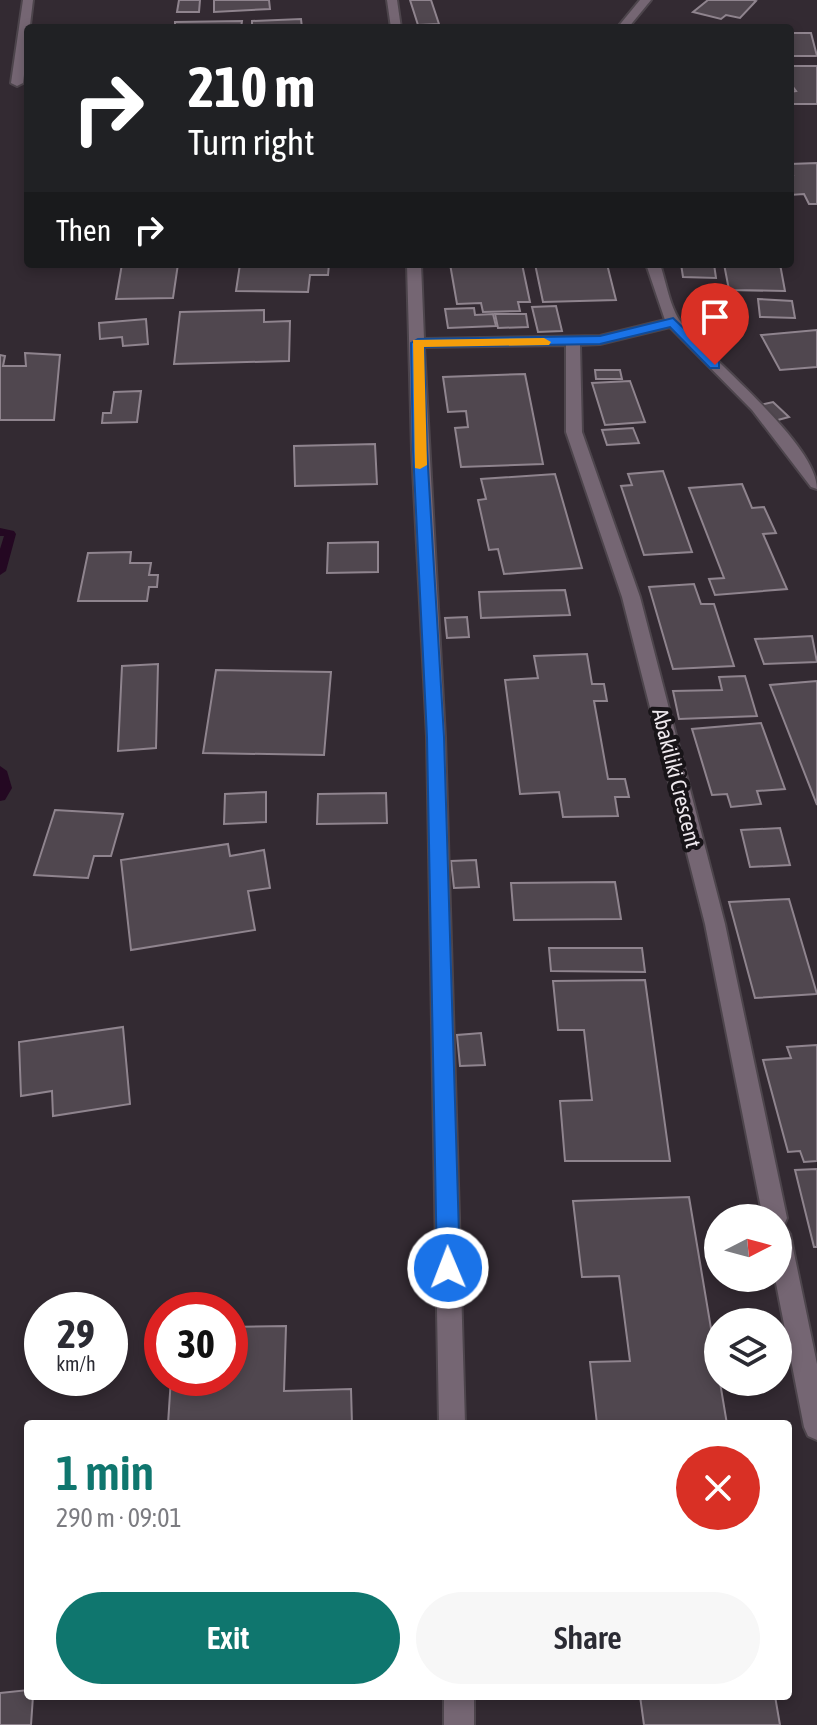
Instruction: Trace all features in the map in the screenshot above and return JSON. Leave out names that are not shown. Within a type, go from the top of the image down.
[{"type":"street","points":[[25,24],[28,0]]},
{"type":"street","points":[[392,0],[395,24]]},
{"type":"street","points":[[625,24],[646,0]]},
{"type":"street","points":[[17,83],[24,30]]},
{"type":"street","points":[[414,268],[420,450],[436,737],[452,1420]]},
{"type":"street","points":[[654,268],[673,322],[757,407],[817,484]]},
{"type":"street","points":[[418,343],[600,340],[673,322]]},
{"type":"street","name":"Abakiliki Crescent","points":[[573,342],[574,432],[631,597],[711,909],[772,1204]]},
{"type":"street","points":[[790,1292],[817,1427]]},
{"type":"street","points":[[459,1700],[459,1725]]},
{"type":"building","points":[[179,0],[200,0],[199,12],[177,12]]},
{"type":"building","points":[[214,0],[269,0],[270,9],[214,12]]},
{"type":"building","points":[[410,0],[431,0],[439,24],[418,24]]},
{"type":"building","points":[[708,0],[756,1],[740,18],[726,15],[721,19],[693,12]]},
{"type":"building","points":[[301,19],[302,24],[252,24],[252,21]]},
{"type":"building","points":[[242,21],[242,24],[175,22]]},
{"type":"building","points":[[794,33],[811,33],[817,56],[794,56]]},
{"type":"building","points":[[794,66],[817,66],[817,104],[794,104]]},
{"type":"building","points":[[817,163],[817,204],[809,204],[804,194],[794,195],[794,164]]},
{"type":"building","points":[[121,268],[177,268],[173,298],[116,299]]},
{"type":"building","points":[[239,268],[329,268],[328,275],[310,275],[308,292],[236,291]]},
{"type":"building","points":[[451,268],[523,268],[530,302],[518,302],[520,311],[483,312],[481,303],[457,304]]},
{"type":"building","points":[[536,268],[608,268],[616,300],[543,302]]},
{"type":"building","points":[[682,268],[715,268],[716,278],[683,277]]},
{"type":"building","points":[[725,268],[781,268],[785,291],[729,290]]},
{"type":"building","points":[[758,299],[792,301],[795,318],[760,317]]},
{"type":"building","points":[[556,306],[562,331],[538,332],[532,307]]},
{"type":"building","points":[[474,308],[475,315],[493,314],[496,326],[448,328],[445,309]]},
{"type":"building","points":[[264,310],[264,322],[290,321],[289,361],[174,364],[180,312]]},
{"type":"building","points":[[495,314],[526,314],[528,327],[498,328]]},
{"type":"building","points":[[146,319],[148,344],[123,346],[122,337],[100,339],[99,323]]},
{"type":"building","points":[[817,330],[817,367],[780,370],[761,335]]},
{"type":"building","points":[[25,353],[60,355],[54,420],[0,420],[0,355],[5,356],[3,366],[26,366]]},
{"type":"building","points":[[595,370],[620,370],[622,379],[596,379]]},
{"type":"building","points":[[525,374],[543,464],[461,467],[455,428],[468,427],[466,411],[448,412],[443,377]]},
{"type":"building","points":[[630,381],[645,422],[605,425],[592,383]]},
{"type":"building","points":[[141,391],[137,422],[102,423],[103,413],[111,413],[114,392]]},
{"type":"building","points":[[773,402],[789,417],[774,421],[760,405]]},
{"type":"building","points":[[633,428],[639,443],[607,445],[602,430]]},
{"type":"building","points":[[375,444],[377,484],[295,486],[294,446]]},
{"type":"building","points":[[663,471],[692,552],[644,555],[621,486],[632,485],[628,474]]},
{"type":"building","points":[[555,474],[582,568],[504,574],[498,549],[489,550],[478,500],[486,499],[481,479]]},
{"type":"building","points":[[742,484],[752,508],[764,507],[776,533],[763,534],[787,589],[715,595],[709,579],[724,578],[689,488]]},
{"type":"building","points":[[378,542],[378,572],[327,573],[328,543]]},
{"type":"building","points":[[131,552],[130,563],[151,563],[149,575],[158,575],[157,587],[149,587],[147,601],[78,601],[88,553]]},
{"type":"building","points":[[694,584],[701,604],[714,604],[734,666],[673,669],[649,587]]},
{"type":"building","points":[[565,590],[570,615],[481,618],[479,592]]},
{"type":"building","points":[[467,617],[469,637],[447,638],[445,618]]},
{"type":"building","points":[[812,636],[817,662],[764,664],[755,639]]},
{"type":"building","points":[[587,654],[592,684],[604,684],[607,701],[594,701],[608,779],[625,779],[629,797],[615,797],[618,816],[563,817],[559,792],[520,794],[505,680],[538,678],[534,656]]},
{"type":"building","points":[[158,664],[156,748],[118,751],[122,666]]},
{"type":"building","points":[[216,670],[331,672],[324,755],[203,753]]},
{"type":"building","points":[[745,676],[757,716],[679,719],[673,691],[722,690],[719,677]]},
{"type":"building","points":[[817,681],[817,805],[770,685]]},
{"type":"building","points":[[761,723],[785,789],[757,791],[761,804],[731,807],[727,794],[712,795],[692,729]]},
{"type":"building","points":[[266,792],[266,822],[224,824],[225,794]]},
{"type":"building","points":[[386,793],[387,823],[317,824],[318,794]]},
{"type":"building","points":[[55,810],[123,814],[111,856],[94,856],[88,878],[34,875]]},
{"type":"building","points":[[780,828],[790,865],[750,867],[741,830]]},
{"type":"building","points":[[228,844],[230,856],[264,850],[270,888],[248,891],[255,930],[131,950],[121,860]]},
{"type":"building","points":[[476,860],[479,887],[454,888],[451,861]]},
{"type":"building","points":[[615,882],[621,919],[514,920],[511,883]]},
{"type":"building","points":[[789,899],[817,994],[755,998],[729,902]]},
{"type":"building","points":[[549,948],[642,948],[645,972],[551,971]]},
{"type":"building","points":[[645,980],[670,1161],[565,1161],[560,1101],[592,1100],[584,1030],[558,1030],[553,981]]},
{"type":"building","points":[[123,1027],[130,1104],[53,1116],[52,1091],[21,1096],[19,1042]]},
{"type":"building","points":[[481,1033],[485,1065],[460,1066],[457,1035]]},
{"type":"building","points":[[817,1045],[817,1161],[804,1162],[800,1151],[788,1152],[763,1060],[791,1058],[787,1047]]},
{"type":"building","points":[[817,1169],[817,1247],[814,1247],[795,1170]]},
{"type":"building","points":[[689,1197],[708,1308],[704,1308],[704,1396],[722,1396],[726,1420],[597,1420],[590,1362],[630,1361],[619,1276],[582,1277],[573,1201]]},
{"type":"building","points":[[286,1326],[284,1391],[351,1389],[352,1420],[168,1420],[170,1396],[248,1396],[248,1327]]},
{"type":"building","points":[[24,1690],[24,1700],[33,1700],[31,1725],[0,1725],[0,1693]]},
{"type":"building","points":[[641,1700],[776,1700],[780,1725],[644,1725]]},
{"type":"waterway","points":[[0,532],[10,534],[0,571]]},
{"type":"waterway","points":[[0,771],[5,788],[0,796]]},
{"type":"slow traffic","points":[[420,465],[418,343],[544,342]]},
{"type":"route","points":[[448,1268],[436,737],[420,450],[418,343],[600,340],[673,322],[715,365]]}]
